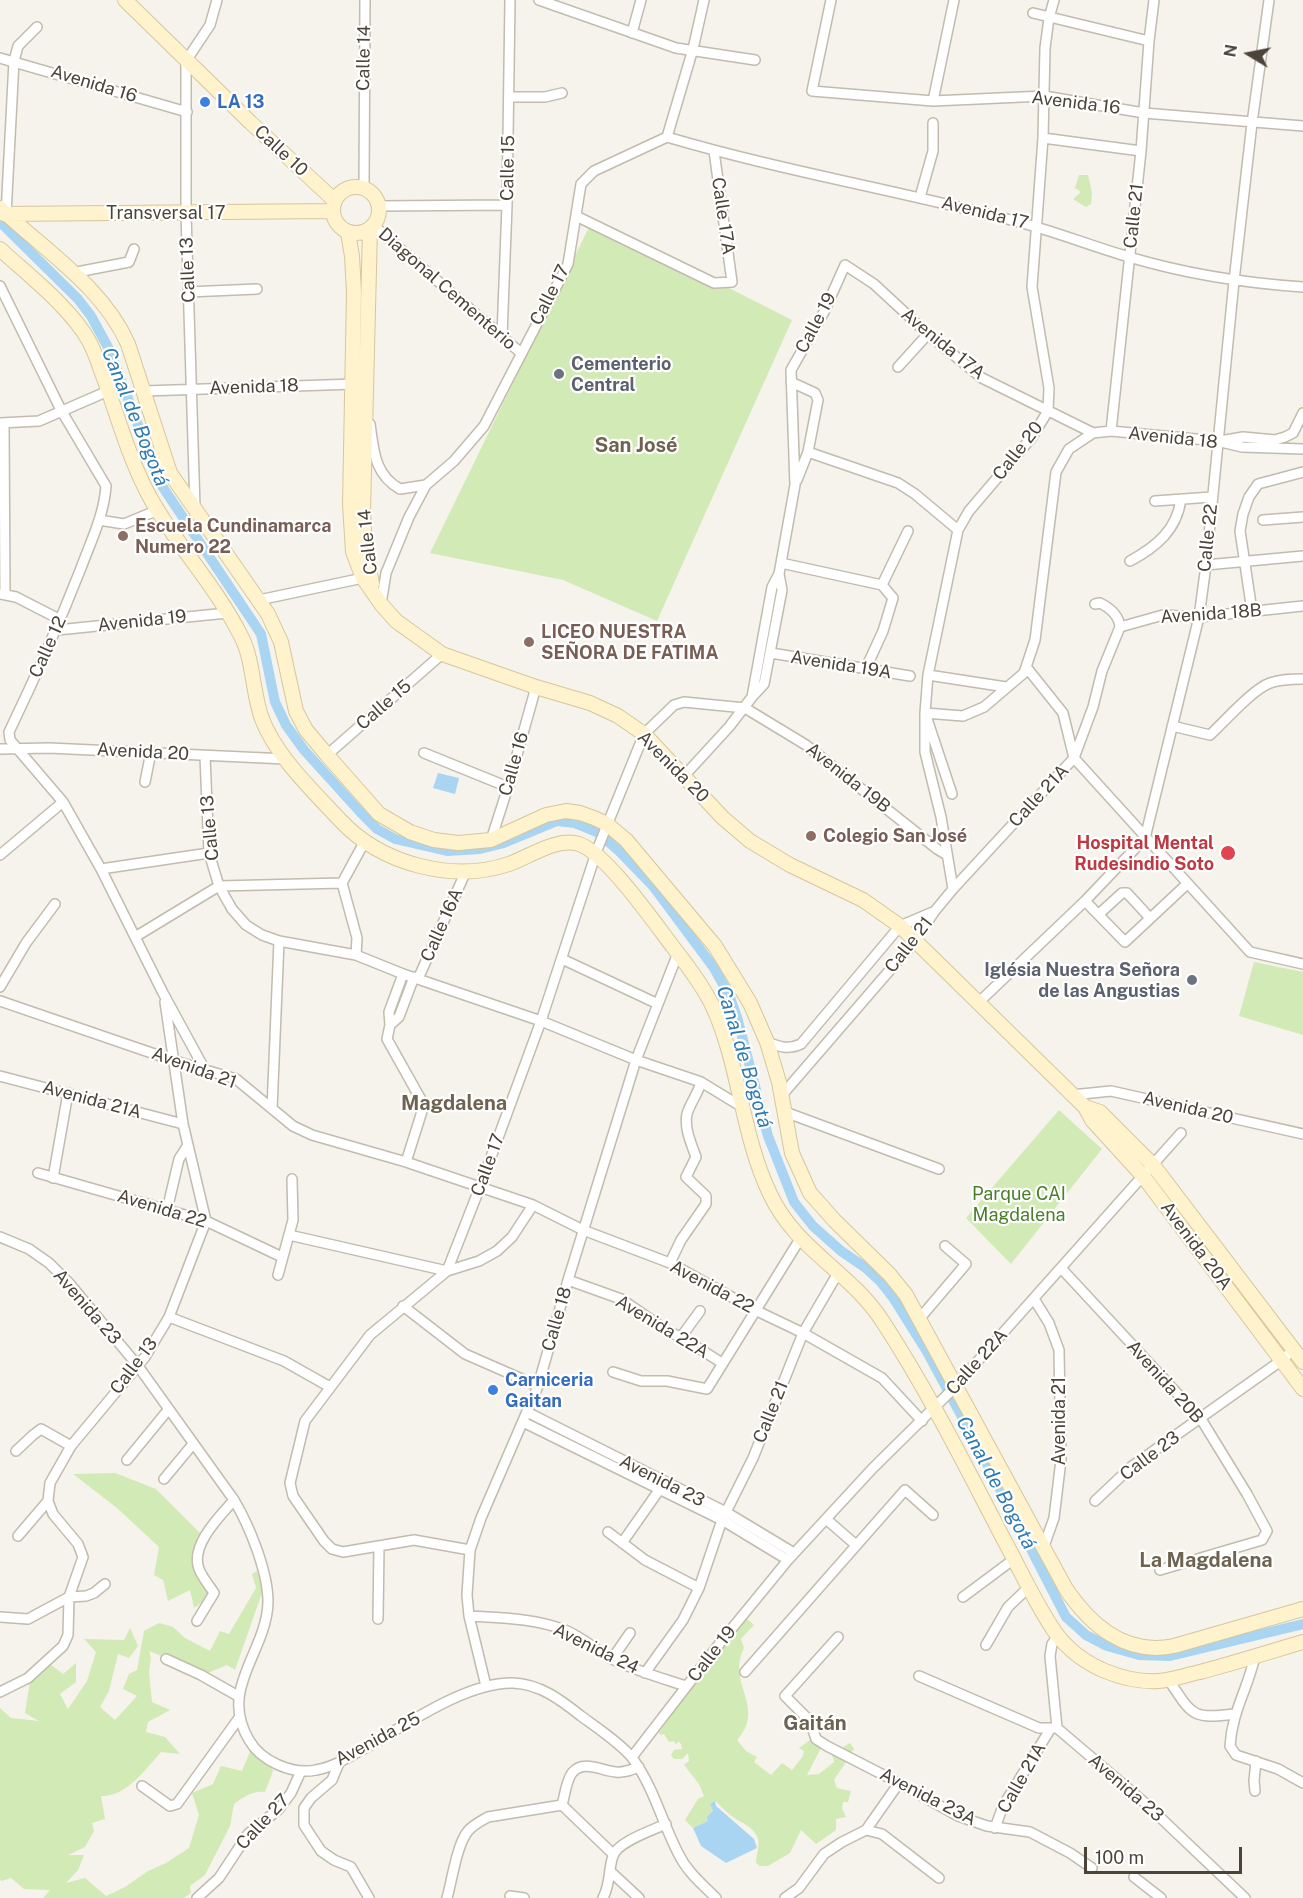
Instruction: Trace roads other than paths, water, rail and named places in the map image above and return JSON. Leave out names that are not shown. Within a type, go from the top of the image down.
[{"type":"main road","name":"Calle 10","points":[[125,0],[333,205]]},
{"type":"main road","points":[[347,188],[364,188],[374,195],[379,206],[379,213],[372,227],[355,234],[348,233],[339,228],[334,220],[333,205],[340,193],[347,188]]},
{"type":"main road","name":"Transversal 17","points":[[2,212],[186,213],[333,205]]},
{"type":"main road","points":[[2,212],[72,273],[102,303],[120,326],[170,473],[195,512],[259,600],[281,642],[296,711],[306,730],[370,806],[395,824],[421,836],[447,842],[479,843],[558,812],[580,813],[606,827],[634,848],[715,946],[750,1003],[767,1042],[782,1095],[792,1153],[810,1193],[898,1284],[920,1318],[954,1388],[1072,1598],[1096,1624],[1120,1641],[1139,1647],[1161,1649],[1303,1609]]},
{"type":"main road","name":"Calle 14","points":[[372,227],[350,504],[353,552],[363,578],[378,599]]},
{"type":"main road","name":"Calle 14","points":[[348,233],[352,256],[359,383],[365,547],[378,599]]},
{"type":"main road","points":[[0,249],[81,328],[94,353],[141,479],[158,510],[227,613],[244,643],[258,707],[273,742],[343,823],[365,841],[388,854],[413,864],[438,870],[479,871],[502,867],[565,843],[579,844],[596,851],[678,953],[713,1008],[726,1042],[742,1107],[767,1190],[779,1213],[800,1239],[867,1300],[880,1317],[937,1406],[1014,1559],[1058,1636],[1079,1656],[1110,1673],[1142,1681],[1168,1679],[1303,1642]]},
{"type":"main road","name":"Avenida 20","points":[[378,599],[396,621],[442,654],[590,703],[618,716],[644,734],[723,818],[750,841],[790,865],[863,900],[900,926]]},
{"type":"main road","name":"Avenida 20A","points":[[900,926],[1084,1107],[1092,1120],[1143,1176],[1303,1389]]},
{"type":"main road","name":"Avenida 20A","points":[[1084,1107],[1100,1112],[1153,1165],[1303,1362]]},
{"type":"street","points":[[186,61],[210,25],[217,0]]},
{"type":"street","name":"Calle 14","points":[[364,0],[364,188]]},
{"type":"street","name":"Calle 15","points":[[502,336],[507,205],[510,0]]},
{"type":"street","points":[[539,0],[676,48],[755,60]]},
{"type":"street","points":[[632,33],[641,0]]},
{"type":"street","points":[[667,137],[693,49],[704,0]]},
{"type":"street","name":"Avenida 16","points":[[831,0],[812,91],[933,101],[1044,96],[1144,113],[1303,126]]},
{"type":"street","points":[[933,101],[954,0]]},
{"type":"street","name":"Calle 20","points":[[953,889],[925,752],[928,675],[958,530],[969,511],[1032,437],[1048,411],[1049,388],[1032,287],[1043,138],[1045,48],[1054,0]]},
{"type":"street","name":"Calle 21","points":[[1111,431],[1141,151],[1154,0]]},
{"type":"street","name":"Calle 22","points":[[978,1003],[1085,901],[1144,838],[1198,617],[1206,565],[1234,282],[1269,0]]},
{"type":"street","points":[[1033,13],[1149,41]]},
{"type":"street","points":[[2,212],[14,61],[18,46],[37,27]]},
{"type":"street","name":"Avenida 16","points":[[0,58],[187,112]]},
{"type":"street","name":"Calle 13","points":[[186,61],[186,213],[195,512]]},
{"type":"street","points":[[509,97],[545,97],[562,93]]},
{"type":"street","points":[[920,197],[933,151],[933,123]]},
{"type":"street","name":"Avenida 17","points":[[667,137],[714,151],[920,197],[1036,226],[1130,257],[1234,282],[1303,287]]},
{"type":"street","name":"Calle 17","points":[[378,599],[409,517],[426,485],[454,461],[484,426],[568,264],[581,184],[594,171],[667,137]]},
{"type":"street","points":[[1043,138],[1141,151]]},
{"type":"street","name":"Calle 17A","points":[[576,216],[714,283],[732,282],[714,151]]},
{"type":"street","points":[[379,206],[507,205]]},
{"type":"street","name":"Diagonal Cementerio","points":[[372,227],[521,353]]},
{"type":"street","points":[[72,273],[129,262],[134,249]]},
{"type":"street","name":"Avenida 17A","points":[[845,265],[874,284],[928,334],[982,378],[1048,411]]},
{"type":"street","name":"Calle 19","points":[[795,485],[791,370],[824,312],[845,265]]},
{"type":"street","name":"Calle 12","points":[[0,286],[61,410],[106,486],[105,500],[99,520],[59,625],[9,732],[10,740],[63,802],[101,869],[163,993],[205,1070]]},
{"type":"street","points":[[188,292],[257,289]]},
{"type":"street","points":[[898,367],[928,334]]},
{"type":"street","name":"Calle 19","points":[[752,697],[772,587],[779,574],[795,485],[808,452],[818,400],[815,393],[791,382]]},
{"type":"street","points":[[359,383],[375,459],[389,483],[400,489],[426,485]]},
{"type":"street","name":"Avenida 18","points":[[144,391],[359,383]]},
{"type":"street","points":[[59,625],[16,597],[2,594],[2,423],[39,421],[108,391]]},
{"type":"street","points":[[1048,411],[1093,433]]},
{"type":"street","points":[[1217,441],[1243,437],[1275,440],[1285,437],[1293,433],[1303,413]]},
{"type":"street","name":"Avenida 18","points":[[1093,433],[1111,431],[1217,441],[1242,447],[1303,449]]},
{"type":"street","points":[[952,794],[925,713],[963,716],[984,707],[1027,668],[1035,640],[1056,472],[1069,449],[1093,433]]},
{"type":"street","points":[[808,452],[898,483],[915,494],[958,530]]},
{"type":"street","name":"Calle 22","points":[[1252,611],[1240,531],[1243,514],[1258,484],[1303,472]]},
{"type":"street","points":[[1155,501],[1212,497]]},
{"type":"street","points":[[1130,561],[1151,550],[1174,523],[1179,513],[1181,499]]},
{"type":"street","points":[[99,520],[124,524],[158,510]]},
{"type":"street","points":[[1263,520],[1303,518]]},
{"type":"street","points":[[882,585],[908,531]]},
{"type":"street","points":[[1206,565],[1303,556]]},
{"type":"street","points":[[781,563],[882,585],[893,598],[883,631],[866,668]]},
{"type":"street","name":"Calle 19","points":[[684,776],[764,684],[782,590],[779,574]]},
{"type":"street","points":[[259,600],[363,578]]},
{"type":"street","points":[[1095,604],[1100,603],[1106,606],[1119,619],[1120,627]]},
{"type":"street","name":"Avenida 18B","points":[[1120,627],[1163,615],[1198,617],[1303,606]]},
{"type":"street","name":"Avenida 19","points":[[59,625],[227,613]]},
{"type":"street","name":"Calle 21A","points":[[934,912],[1074,759],[1093,707],[1102,671],[1120,627]]},
{"type":"street","name":"Avenida 19A","points":[[771,653],[910,676]]},
{"type":"street","name":"Calle 15","points":[[327,755],[442,654]]},
{"type":"street","points":[[1027,668],[1063,712],[1074,759],[1250,952],[1303,964]]},
{"type":"street","points":[[928,675],[1006,687]]},
{"type":"street","points":[[1172,726],[1210,735],[1256,691],[1268,683],[1303,679]]},
{"type":"street","name":"Calle 16","points":[[491,840],[536,687]]},
{"type":"street","name":"Calle 17","points":[[447,1272],[541,1021],[596,851],[644,734],[675,705],[684,702],[745,708]]},
{"type":"street","name":"Avenida 19B","points":[[745,708],[806,745],[947,855]]},
{"type":"street","name":"Avenida 20","points":[[0,749],[49,748],[286,759]]},
{"type":"street","points":[[145,782],[151,752]]},
{"type":"street","points":[[424,753],[508,787]]},
{"type":"street","name":"Calle 13","points":[[205,756],[209,853],[219,886],[232,909],[246,925],[262,935],[279,941]]},
{"type":"street","points":[[0,855],[63,802]]},
{"type":"street","points":[[356,955],[357,938],[342,883],[365,841]]},
{"type":"street","points":[[101,869],[209,853]]},
{"type":"street","name":"Calle 16A","points":[[390,1024],[399,1017],[466,871]]},
{"type":"street","points":[[135,937],[219,886],[342,883]]},
{"type":"street","points":[[1085,901],[1125,942],[1187,884]]},
{"type":"street","points":[[1099,914],[1122,893],[1127,893],[1150,918]]},
{"type":"street","points":[[0,987],[26,942],[55,904]]},
{"type":"street","name":"Calle 21","points":[[767,1042],[782,1048],[801,1044],[900,926],[934,912]]},
{"type":"street","name":"Calle 21","points":[[782,1095],[915,941],[934,912]]},
{"type":"street","points":[[272,1109],[279,941],[356,955],[403,974],[541,1021],[636,1060],[701,1082],[742,1107]]},
{"type":"street","points":[[881,949],[896,963]]},
{"type":"street","name":"Calle 18","points":[[486,1686],[469,1616],[467,1595],[470,1550],[480,1518],[538,1386],[583,1230],[636,1060],[678,953]]},
{"type":"street","points":[[562,959],[658,1004]]},
{"type":"street","points":[[403,974],[389,1012],[390,1024],[387,1039],[424,1105],[406,1162]]},
{"type":"street","name":"Calle 12","points":[[163,993],[183,1124],[206,1221]]},
{"type":"street","name":"Avenida 21","points":[[0,1000],[236,1080],[293,1126],[312,1136],[406,1162],[480,1187]]},
{"type":"street","name":"Avenida 21A","points":[[0,1076],[183,1124]]},
{"type":"street","points":[[670,1263],[681,1240],[706,1204],[706,1197],[686,1177],[696,1157],[686,1128],[687,1113],[699,1093],[701,1082]]},
{"type":"street","name":"Avenida 20","points":[[1072,1095],[1111,1091],[1303,1134]]},
{"type":"street","points":[[53,1178],[68,1093]]},
{"type":"street","points":[[785,1112],[939,1169]]},
{"type":"street","name":"Calle 22A","points":[[791,1556],[873,1468],[954,1388],[1181,1133]]},
{"type":"street","points":[[167,1210],[178,1159],[188,1145]]},
{"type":"street","name":"Avenida 22","points":[[38,1173],[206,1221],[282,1257]]},
{"type":"street","points":[[278,1275],[293,1220],[292,1179]]},
{"type":"street","name":"Avenida 22","points":[[480,1187],[533,1205],[583,1230],[670,1263],[755,1311],[803,1333],[882,1378],[922,1421]]},
{"type":"street","points":[[470,1550],[414,1540],[343,1552],[332,1549],[293,1496],[290,1483],[305,1421],[370,1335],[447,1272],[479,1261],[497,1251],[512,1238],[533,1205]]},
{"type":"street","name":"Calle 13","points":[[48,1501],[50,1483],[71,1446],[138,1366],[168,1317],[206,1221]]},
{"type":"street","points":[[288,1235],[447,1272]]},
{"type":"street","name":"Avenida 23","points":[[0,1237],[29,1249],[49,1263],[70,1284],[138,1366]]},
{"type":"street","points":[[613,1372],[641,1381],[667,1381],[707,1389],[800,1239]]},
{"type":"street","points":[[920,1318],[966,1264],[945,1246]]},
{"type":"street","name":"Avenida 20B","points":[[1061,1268],[1201,1419],[1267,1531],[1262,1540],[1160,1570]]},
{"type":"street","name":"Calle 21","points":[[645,1673],[683,1620],[699,1588],[724,1516],[753,1458],[803,1333],[838,1273]]},
{"type":"street","name":"Avenida 22A","points":[[568,1280],[621,1299],[669,1332],[722,1363]]},
{"type":"street","name":"Avenida 21","points":[[1034,1299],[1049,1323],[1059,1350],[1061,1460],[1054,1518],[1044,1546]]},
{"type":"street","points":[[403,1306],[465,1354],[538,1386]]},
{"type":"street","points":[[681,1337],[700,1311]]},
{"type":"street","points":[[168,1317],[284,1361],[330,1387]]},
{"type":"street","name":"Calle 23","points":[[1095,1501],[1131,1467],[1201,1419],[1294,1349]]},
{"type":"street","name":"Avenida 25","points":[[138,1366],[248,1522],[266,1580],[268,1602],[263,1624],[238,1696],[239,1718],[249,1741],[260,1753],[277,1764],[301,1771],[315,1770],[339,1763],[452,1698],[486,1686],[514,1683],[540,1689],[560,1699],[632,1757],[651,1788],[678,1854],[688,1869],[716,1898]]},
{"type":"street","points":[[127,1460],[168,1410]]},
{"type":"street","name":"Avenida 23","points":[[527,1412],[606,1458]]},
{"type":"street","name":"Avenida 23","points":[[524,1422],[606,1458],[724,1516],[791,1556]]},
{"type":"street","points":[[16,1451],[41,1429],[71,1446]]},
{"type":"street","points":[[164,1479],[193,1444]]},
{"type":"street","points":[[622,1543],[662,1486]]},
{"type":"street","points":[[745,1672],[905,1490],[933,1515]]},
{"type":"street","points":[[197,1620],[214,1593],[199,1569],[197,1557],[206,1533],[234,1500]]},
{"type":"street","points":[[0,1692],[28,1678],[63,1647],[68,1635],[69,1597],[83,1557],[78,1544],[53,1514],[48,1501],[18,1536]]},
{"type":"street","points":[[826,1519],[856,1545]]},
{"type":"street","points":[[608,1532],[645,1560],[699,1588]]},
{"type":"street","points":[[378,1619],[379,1546]]},
{"type":"street","name":"Calle 19","points":[[632,1757],[791,1556]]},
{"type":"street","points":[[963,1597],[1014,1559]]},
{"type":"street","points":[[0,1617],[28,1619],[69,1597],[94,1593],[105,1584]]},
{"type":"street","points":[[986,1645],[1008,1608],[1029,1587]]},
{"type":"street","name":"Avenida 24","points":[[469,1616],[520,1619],[566,1630],[612,1659],[645,1673],[686,1686]]},
{"type":"street","points":[[612,1659],[630,1633]]},
{"type":"street","points":[[1054,1728],[1050,1656],[1052,1644],[1058,1636]]},
{"type":"street","name":"Avenida 23A","points":[[838,1637],[785,1696],[810,1721],[816,1739],[958,1816],[995,1828],[1030,1832],[1070,1853],[1092,1868]]},
{"type":"street","points":[[1255,1656],[1243,1696],[1234,1714],[1230,1746],[1236,1755],[1278,1769],[1303,1783]]},
{"type":"street","points":[[166,1659],[238,1696]]},
{"type":"street","name":"Avenida 23","points":[[919,1676],[1039,1728],[1054,1728],[1145,1803],[1239,1896]]},
{"type":"street","points":[[1168,1679],[1196,1715],[1210,1718],[1234,1714]]},
{"type":"street","points":[[142,1786],[170,1806],[177,1804],[239,1718]]},
{"type":"street","name":"Calle 21A","points":[[995,1828],[1003,1806],[1054,1728]]},
{"type":"street","points":[[1256,1761],[1254,1781],[1256,1791]]},
{"type":"street","points":[[339,1763],[332,1780],[311,1798],[304,1808],[304,1825],[321,1851],[334,1860],[351,1867],[369,1898]]},
{"type":"street","points":[[562,1804],[571,1775],[577,1768],[586,1766],[617,1773],[639,1767]]},
{"type":"street","name":"Calle 27","points":[[197,1898],[219,1878],[248,1834],[279,1809],[291,1792],[301,1771]]},
{"type":"street","points":[[786,1898],[799,1888],[824,1854],[866,1830],[899,1783]]},
{"type":"street","points":[[562,1804],[613,1854]]},
{"type":"street","points":[[447,1898],[461,1844],[468,1831],[488,1817],[562,1804]]},
{"type":"street","points":[[603,1898],[611,1872],[613,1854],[620,1845],[666,1824]]},
{"type":"street","points":[[866,1830],[882,1834],[939,1878]]},
{"type":"street","points":[[611,1872],[639,1898]]},
{"type":"street","points":[[1134,1877],[1161,1898]]},
{"type":"street","points":[[510,1896],[525,1898]]},
{"type":"water","points":[[438,773],[459,778],[455,794],[433,788]]},
{"type":"water","points":[[715,1801],[716,1806],[754,1839],[757,1848],[726,1863],[701,1846],[693,1828],[708,1821],[707,1817],[713,1811],[710,1804]]},
{"type":"waterway","name":"Canal de Bogotá","points":[[0,222],[78,299],[91,316],[110,351],[160,483],[261,634],[275,702],[286,725],[304,750],[361,813],[377,829],[395,839],[447,851],[480,849],[504,843],[557,821],[575,823],[597,832],[653,886],[714,968],[729,995],[737,1017],[768,1136],[794,1202],[813,1226],[841,1251],[866,1268],[894,1299],[926,1350],[1066,1617],[1086,1635],[1107,1646],[1139,1655],[1170,1656],[1303,1624]]},
{"type":"place","name":"LA 13","points":[[205,102]]},
{"type":"place","name":"Cementerio Central","points":[[559,374]]},
{"type":"place","name":"Escuela Cundinamarca Numero 22","points":[[123,536]]},
{"type":"place","name":"LICEO NUESTRA SEÑORA DE FATIMA","points":[[529,642]]},
{"type":"place","name":"Colegio San José","points":[[811,836]]},
{"type":"place","name":"Hospital Mental Rudesindio Soto","points":[[1228,853]]},
{"type":"place","name":"Iglésia Nuestra Señora de las Angustias","points":[[1192,980]]},
{"type":"place","name":"Carniceria Gaitan","points":[[493,1390]]},
{"type":"district","name":"San José","points":[[636,446]]},
{"type":"district","name":"Magdalena","points":[[454,1104]]},
{"type":"district","name":"La Magdalena","points":[[1206,1561]]},
{"type":"district","name":"Gaitán","points":[[815,1724]]},
{"type":"park label","name":"Parque CAI Magdalena","points":[[1019,1204]]}]
